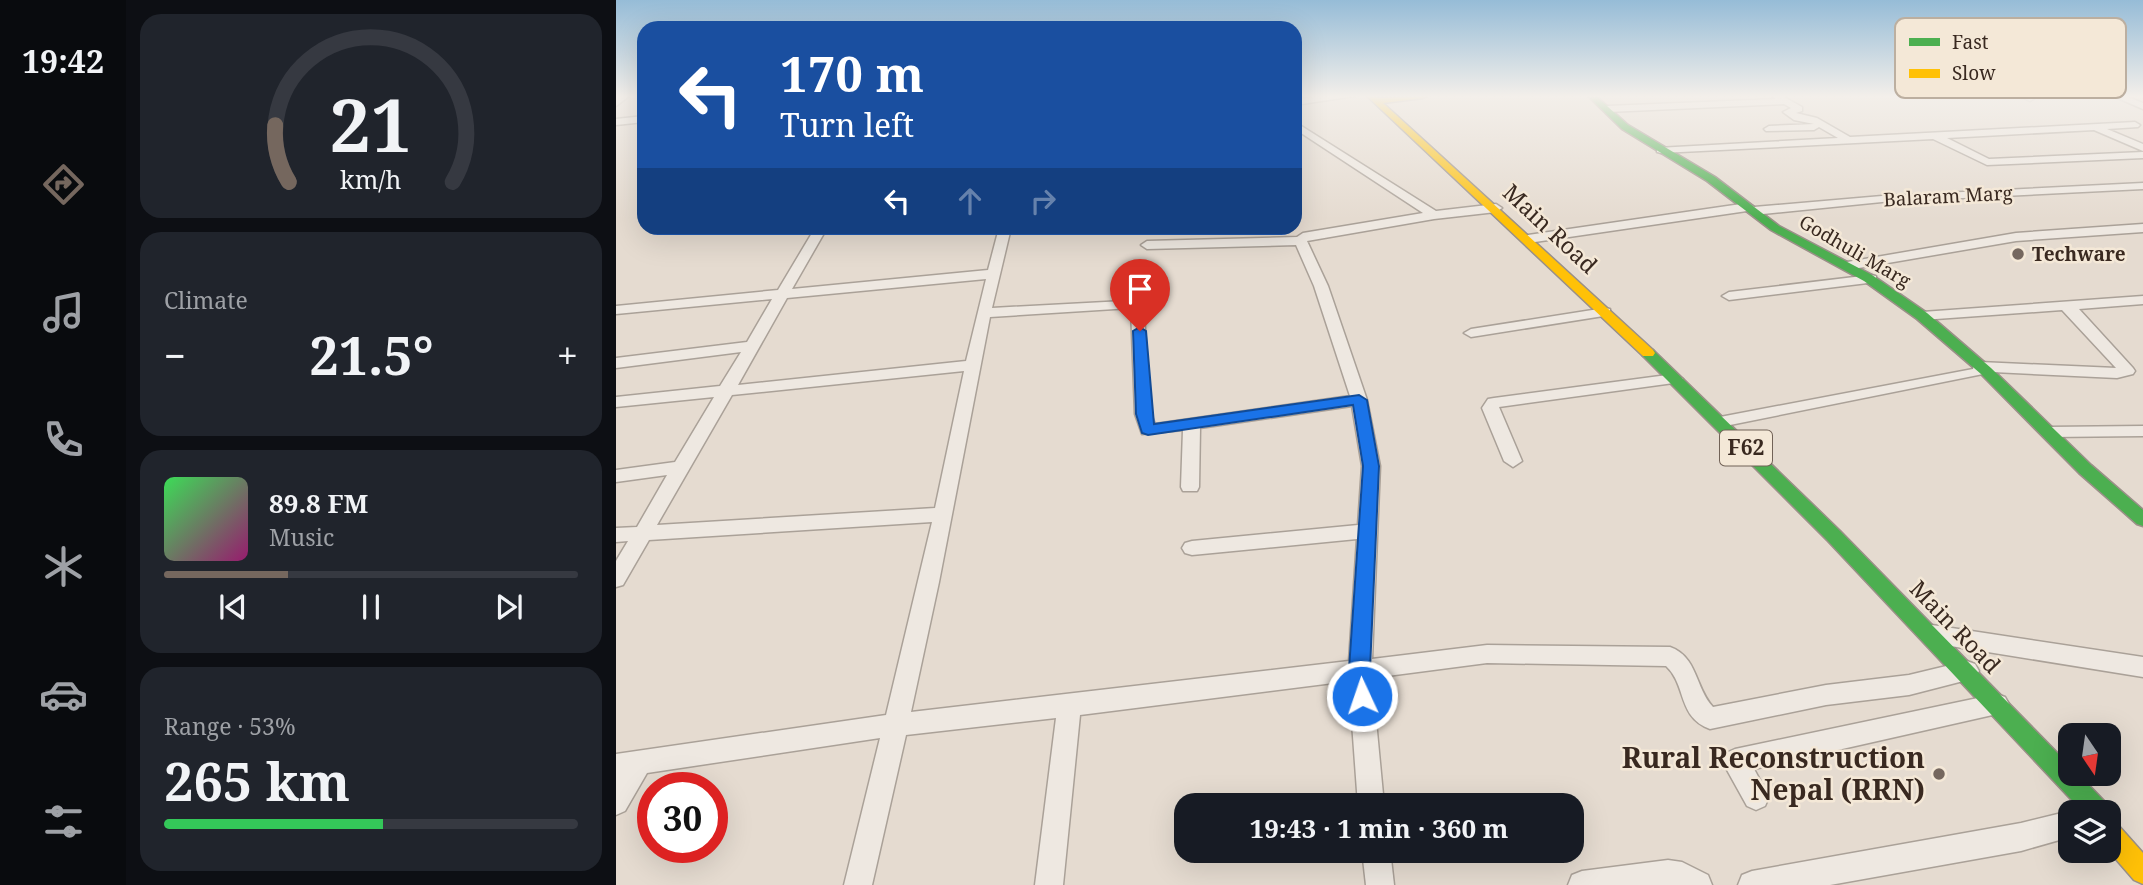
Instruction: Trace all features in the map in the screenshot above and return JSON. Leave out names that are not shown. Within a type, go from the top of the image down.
[{"type":"main road","name":"Main Road","points":[[1417,137],[1671,380],[1963,672]]},
{"type":"main road","name":"Godhuli Marg","points":[[1642,137],[1711,180],[1775,228],[1871,279],[1922,316],[1983,369],[2085,469],[2136,505],[2143,520]]},
{"type":"main road","name":"Main Road","points":[[1493,208],[1601,312]]},
{"type":"main road","name":"Main Road","points":[[1671,380],[1720,422],[1930,634],[2077,800]]},
{"type":"main road","name":"Main Road","points":[[1993,705],[2087,800]]},
{"type":"main road","points":[[2121,835],[2143,859]]},
{"type":"main road","points":[[2121,847],[2143,871]]},
{"type":"street","points":[[1314,137],[1434,215]]},
{"type":"street","points":[[1661,149],[1867,137]]},
{"type":"street","points":[[1939,137],[1987,162],[2143,155]]},
{"type":"street","points":[[2119,137],[2143,148]]},
{"type":"street","name":"Balaram Marg","points":[[1528,239],[1751,209],[1882,199],[2143,186]]},
{"type":"street","points":[[1147,246],[1301,241],[1303,237],[1493,208]]},
{"type":"street","points":[[1847,266],[2016,237],[2143,228]]},
{"type":"street","points":[[616,579],[817,235]]},
{"type":"street","points":[[858,885],[943,514],[993,274],[1004,235]]},
{"type":"street","points":[[1301,241],[1321,286],[1359,400],[1371,466],[1360,669],[1370,793]]},
{"type":"street","points":[[616,310],[993,274]]},
{"type":"street","points":[[1729,296],[1871,279]]},
{"type":"street","points":[[1922,316],[2143,300]]},
{"type":"street","points":[[985,313],[1138,303],[1143,414],[1148,430],[1359,400]]},
{"type":"street","points":[[1720,422],[1983,369],[2117,373],[2127,371],[2074,312],[2064,305]]},
{"type":"street","points":[[1471,333],[1601,312]]},
{"type":"street","points":[[616,363],[751,346]]},
{"type":"street","points":[[616,402],[974,365]]},
{"type":"street","points":[[1513,461],[1490,408],[1494,403],[1671,380]]},
{"type":"street","points":[[1190,488],[1192,424]]},
{"type":"street","points":[[2049,432],[2143,431]]},
{"type":"street","points":[[616,476],[681,467]]},
{"type":"street","points":[[616,535],[943,514]]},
{"type":"street","points":[[1192,548],[1367,531]]},
{"type":"street","points":[[1930,634],[2143,667]]},
{"type":"street","points":[[616,802],[627,764],[893,725],[1487,654],[1670,656],[1678,662],[1702,713],[1710,718],[1826,695],[1909,685],[1963,672]]},
{"type":"street","points":[[1756,797],[1735,761],[1993,705]]},
{"type":"street","points":[[1049,885],[1069,706]]},
{"type":"street","points":[[1752,885],[2021,837],[2058,827]]},
{"type":"street","points":[[1377,863],[1380,885]]},
{"type":"street","points":[[1582,885],[1668,874],[1682,876],[1698,885]]},
{"type":"traffic: fast","points":[[1642,137],[1711,179],[1775,228],[1868,278],[1922,316],[1986,371],[2085,469],[2143,520]]},
{"type":"traffic: fast","points":[[1648,353],[1834,536],[2087,800]]},
{"type":"traffic: slow","points":[[1416,137],[1648,353]]},
{"type":"traffic: slow","points":[[2121,847],[2143,871]]},
{"type":"place","name":"Techware","points":[[2018,254]]},
{"type":"place","name":"Rural Reconstruction Nepal (RRN)","points":[[1939,774]]},
{"type":"route","points":[[1140,331],[1143,414],[1148,430],[1359,400],[1371,466],[1360,669],[1362,696]]}]
